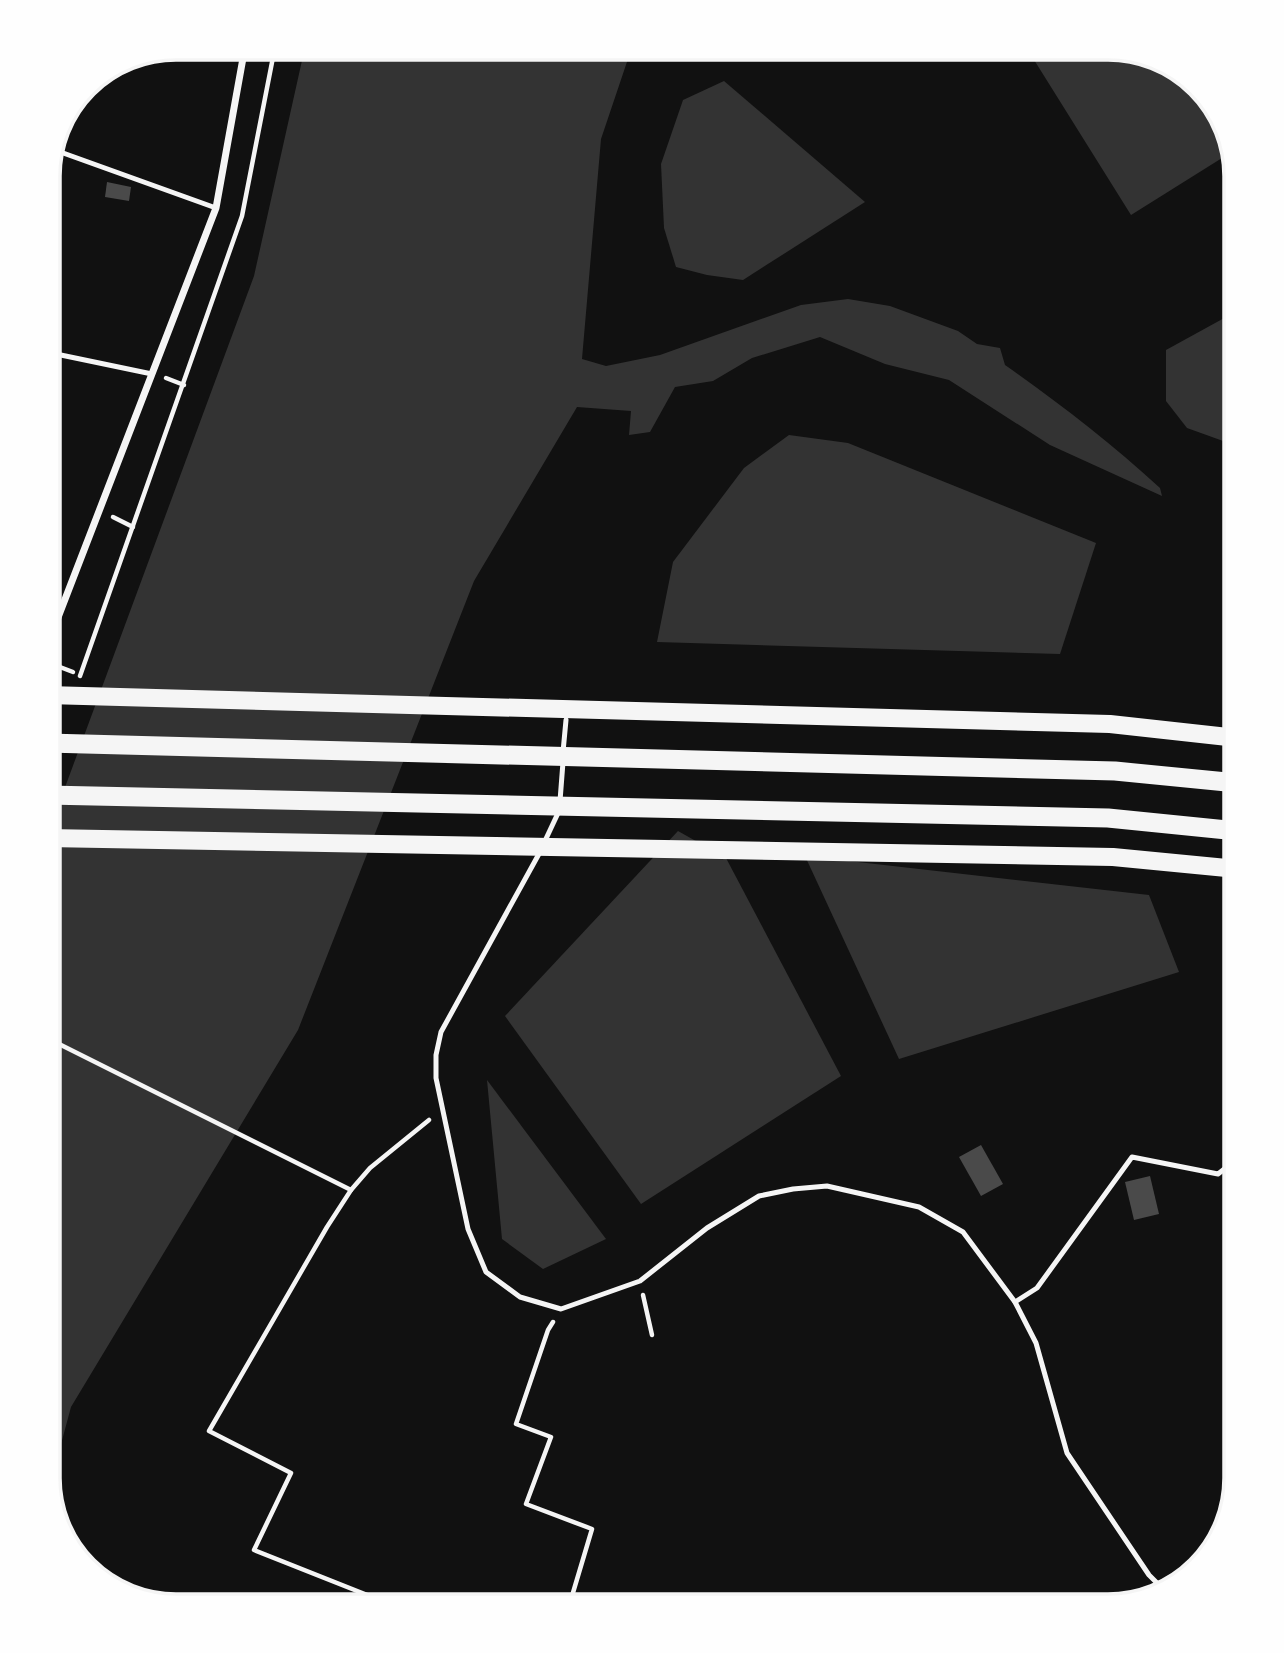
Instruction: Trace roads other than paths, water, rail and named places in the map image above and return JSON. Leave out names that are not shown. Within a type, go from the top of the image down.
[{"type":"highway","points":[[60,743],[1115,771],[1224,782]]},
{"type":"highway","points":[[60,795],[1108,818],[1224,830]]},
{"type":"main road","points":[[60,695],[1110,724],[1224,737]]},
{"type":"main road","points":[[60,838],[1113,857],[1224,868]]},
{"type":"street","points":[[60,612],[216,208],[243,60]]},
{"type":"lane","points":[[62,153],[216,208]]},
{"type":"lane","points":[[60,355],[152,374]]},
{"type":"lane","points":[[566,720],[558,815],[441,1032],[436,1055],[436,1078],[468,1228],[486,1272],[520,1297],[561,1309],[640,1281],[707,1228],[759,1196],[827,1186],[919,1207],[963,1232],[1015,1302],[1036,1343],[1067,1452],[1156,1582]]},
{"type":"lane","points":[[1015,1302],[1037,1288],[1132,1157],[1218,1174],[1224,1169]]}]
